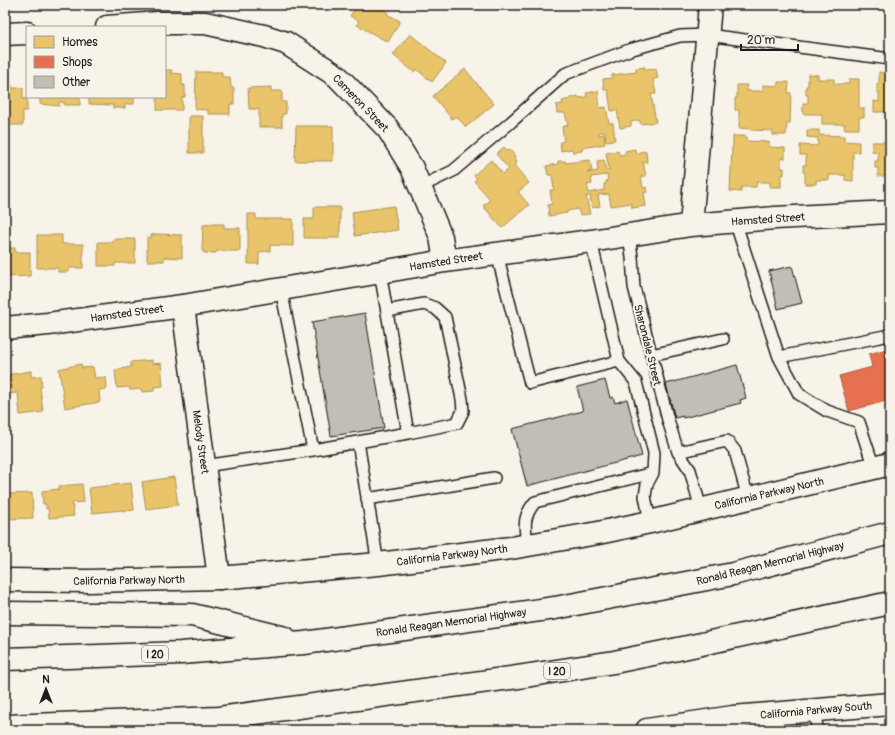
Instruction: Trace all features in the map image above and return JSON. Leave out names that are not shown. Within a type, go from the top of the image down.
[{"type":"main road","points":[[691,225],[710,5]]},
{"type":"main road","name":"Cameron Street","points":[[120,26],[158,23],[205,23],[264,36],[286,43],[337,76],[388,128],[412,168],[441,236],[445,261]]},
{"type":"main road","points":[[5,34],[26,33]]},
{"type":"main road","name":"Hamsted Street","points":[[5,328],[48,324],[183,306],[445,261],[591,241],[691,225],[890,212]]},
{"type":"main road","name":"Melody Street","points":[[183,306],[219,578]]},
{"type":"main road","name":"California Parkway North","points":[[5,580],[88,581],[219,578],[378,564],[528,545],[650,522],[882,466]]},
{"type":"main road","name":"Ronald Reagan Memorial Highway","points":[[5,659],[181,653],[304,642],[555,608],[734,574],[890,533]]},
{"type":"main road","name":"I 20","points":[[5,726],[219,718],[518,677],[607,663],[714,642],[890,603]]},
{"type":"main road","points":[[5,613],[192,615],[304,642]]},
{"type":"main road","name":"California Parkway South","points":[[647,730],[733,717],[762,722],[816,720],[890,704]]},
{"type":"main road","points":[[163,730],[219,718]]},
{"type":"lane","points":[[420,187],[453,171],[565,74],[629,50],[680,36],[708,35],[890,59]]},
{"type":"lane","points":[[735,221],[779,357],[799,394],[828,411],[859,422],[882,466]]},
{"type":"lane","name":"Sharondale Street","points":[[629,235],[634,287],[668,420],[678,452],[690,470],[701,509]]},
{"type":"lane","points":[[591,241],[618,361],[636,382],[654,453],[653,473],[645,496],[650,522]]},
{"type":"lane","points":[[497,254],[530,383],[618,361]]},
{"type":"lane","points":[[380,272],[408,433]]},
{"type":"lane","points":[[281,289],[313,450]]},
{"type":"lane","points":[[204,466],[313,450],[457,423],[463,411],[462,399],[445,317],[435,308],[424,304],[387,311]]},
{"type":"lane","points":[[779,357],[890,335]]},
{"type":"lane","points":[[651,355],[723,340]]},
{"type":"lane","points":[[678,452],[727,441],[735,451],[748,498]]},
{"type":"lane","points":[[358,442],[378,564]]},
{"type":"lane","points":[[528,545],[525,523],[528,511],[535,502],[653,473]]},
{"type":"lane","points":[[367,499],[494,478]]},
{"type":"building: Homes","points":[[321,5],[340,5],[338,11]]},
{"type":"building: Homes","points":[[357,5],[375,5],[400,21],[388,42],[357,25],[359,21],[350,16]]},
{"type":"building: Homes","points":[[410,34],[446,63],[432,82],[416,69],[414,72],[393,55]]},
{"type":"building: Homes","points":[[645,67],[645,70],[656,69],[658,78],[653,79],[656,94],[651,94],[656,122],[641,124],[639,120],[631,122],[631,126],[620,128],[617,110],[611,111],[608,90],[604,90],[603,79],[612,78],[612,75],[636,72],[636,68]]},
{"type":"building: Homes","points":[[465,69],[494,104],[466,127],[456,116],[452,119],[433,96]]},
{"type":"building: Homes","points":[[166,70],[172,70],[171,73],[182,74],[182,85],[185,85],[185,97],[182,97],[182,110],[157,110],[157,98],[166,98]]},
{"type":"building: Homes","points":[[196,72],[222,72],[222,77],[230,77],[231,88],[234,88],[234,104],[230,104],[230,114],[208,114],[208,110],[195,109]]},
{"type":"building: Homes","points":[[879,72],[889,73],[890,112],[874,112],[874,101],[879,102],[877,84],[879,84]]},
{"type":"building: Homes","points":[[808,74],[818,75],[818,79],[834,79],[834,84],[849,84],[849,79],[859,79],[859,108],[864,108],[864,117],[859,117],[859,129],[844,129],[845,124],[822,124],[822,114],[803,114],[803,103],[808,103],[806,86],[808,86]]},
{"type":"building: Homes","points":[[778,82],[789,82],[788,93],[791,93],[790,123],[787,123],[786,135],[773,135],[773,131],[739,128],[739,110],[735,110],[737,85],[747,85],[747,91],[763,91],[763,85],[778,86]]},
{"type":"building: Homes","points":[[5,85],[12,85],[12,88],[23,88],[23,99],[27,99],[27,111],[23,111],[23,125],[5,125]]},
{"type":"building: Homes","points":[[271,87],[271,91],[282,91],[282,102],[286,102],[286,114],[282,114],[282,127],[259,127],[259,109],[249,109],[248,88]]},
{"type":"building: Homes","points":[[598,91],[600,108],[606,107],[609,123],[613,123],[615,140],[606,141],[605,132],[599,132],[599,135],[604,134],[605,144],[582,148],[582,151],[573,152],[572,149],[561,151],[560,142],[564,141],[562,127],[568,125],[565,113],[557,113],[556,105],[563,104],[562,101],[570,98],[578,96],[579,98],[587,97],[586,93]]},
{"type":"building: Homes","points":[[40,98],[80,98],[80,105],[64,105],[64,102],[59,102],[59,106],[40,104]]},
{"type":"building: Homes","points":[[89,98],[134,98],[134,104],[125,104],[125,108],[113,108],[113,105],[89,104]]},
{"type":"building: Homes","points":[[189,116],[203,116],[203,153],[189,153]]},
{"type":"building: Homes","points":[[296,126],[333,126],[333,161],[295,161]]},
{"type":"building: Homes","points":[[807,130],[819,130],[819,135],[844,136],[844,141],[859,142],[859,152],[853,152],[853,181],[845,180],[845,175],[829,175],[829,180],[816,180],[816,184],[805,184],[805,172],[803,172],[803,165],[806,165],[806,155],[800,155],[800,145],[818,146],[818,138],[807,137]]},
{"type":"building: Homes","points":[[733,136],[746,136],[746,141],[769,142],[769,147],[785,148],[785,159],[781,158],[781,168],[784,168],[784,175],[781,175],[781,187],[770,187],[770,182],[757,182],[756,187],[741,187],[741,192],[730,191]]},
{"type":"building: Homes","points":[[872,142],[890,142],[890,176],[878,176],[878,168],[875,168],[875,161],[878,161],[878,152],[872,151]]},
{"type":"building: Homes","points":[[504,147],[508,151],[510,150],[515,156],[514,158],[517,162],[514,165],[529,183],[518,192],[529,205],[502,228],[483,206],[490,199],[474,181],[477,179],[474,175],[491,160],[503,174],[509,169],[496,154]]},
{"type":"building: Homes","points":[[635,149],[635,153],[646,151],[647,162],[643,162],[646,176],[641,176],[643,188],[646,187],[647,192],[644,193],[646,206],[632,208],[631,203],[611,206],[609,194],[598,195],[600,206],[592,208],[590,196],[586,196],[590,214],[580,215],[578,209],[567,211],[567,213],[549,216],[548,205],[552,204],[550,190],[554,190],[552,175],[548,175],[546,166],[558,164],[558,161],[565,161],[566,163],[590,160],[592,171],[587,173],[598,171],[597,161],[604,160],[606,170],[609,170],[606,153],[618,151],[619,155],[626,154],[625,151]],"holes":[[[607,175],[608,181],[604,184],[604,190],[589,193],[587,185],[592,184],[591,177]]]},
{"type":"building: Homes","points":[[394,206],[398,230],[355,236],[352,212]]},
{"type":"building: Homes","points":[[314,207],[340,207],[340,238],[304,238],[304,219],[314,219]]},
{"type":"building: Homes","points":[[248,214],[256,214],[256,219],[293,219],[293,246],[270,245],[270,251],[259,252],[259,264],[248,264]]},
{"type":"building: Homes","points":[[224,224],[224,228],[240,228],[240,251],[216,251],[216,253],[204,253],[204,251],[202,251],[203,225]]},
{"type":"building: Homes","points":[[37,235],[62,235],[62,244],[83,244],[83,268],[69,268],[69,272],[58,272],[58,268],[37,268]]},
{"type":"building: Homes","points":[[151,235],[182,235],[182,258],[164,257],[164,261],[147,261],[147,237],[151,238]]},
{"type":"building: Homes","points":[[113,239],[135,239],[135,263],[115,263],[115,266],[98,266],[98,242],[113,242]]},
{"type":"building: Homes","points":[[5,248],[15,248],[15,252],[30,252],[30,276],[5,277]]},
{"type":"building: Homes","points":[[152,360],[152,364],[161,363],[163,386],[154,387],[154,391],[142,392],[141,389],[130,390],[129,387],[117,388],[115,370],[131,367],[131,362]]},
{"type":"building: Homes","points":[[81,364],[82,368],[93,367],[95,378],[106,377],[107,389],[99,390],[100,402],[65,408],[59,369]]},
{"type":"building: Homes","points":[[31,371],[31,377],[41,376],[42,387],[40,387],[43,412],[20,415],[18,393],[8,394],[6,375]]},
{"type":"building: Homes","points":[[174,477],[178,505],[146,509],[142,482]]},
{"type":"building: Homes","points":[[131,483],[134,510],[92,513],[89,488]]},
{"type":"building: Homes","points":[[82,484],[84,502],[72,503],[74,516],[49,518],[48,508],[46,509],[46,504],[43,504],[42,491],[59,489],[59,486]]},
{"type":"building: Homes","points":[[32,493],[33,518],[5,519],[5,494]]},
{"type":"building: Shops","points":[[890,348],[890,400],[849,411],[839,376],[872,367],[869,354]]},
{"type":"building: Other","points":[[792,266],[802,303],[778,309],[769,271]]},
{"type":"building: Other","points":[[365,313],[384,428],[331,436],[312,322]]},
{"type":"building: Other","points":[[737,365],[746,398],[740,400],[741,403],[683,418],[683,416],[675,418],[666,384]]},
{"type":"building: Other","points":[[605,380],[610,398],[613,397],[615,403],[627,399],[642,456],[527,486],[512,429],[583,411],[577,387]]}]
